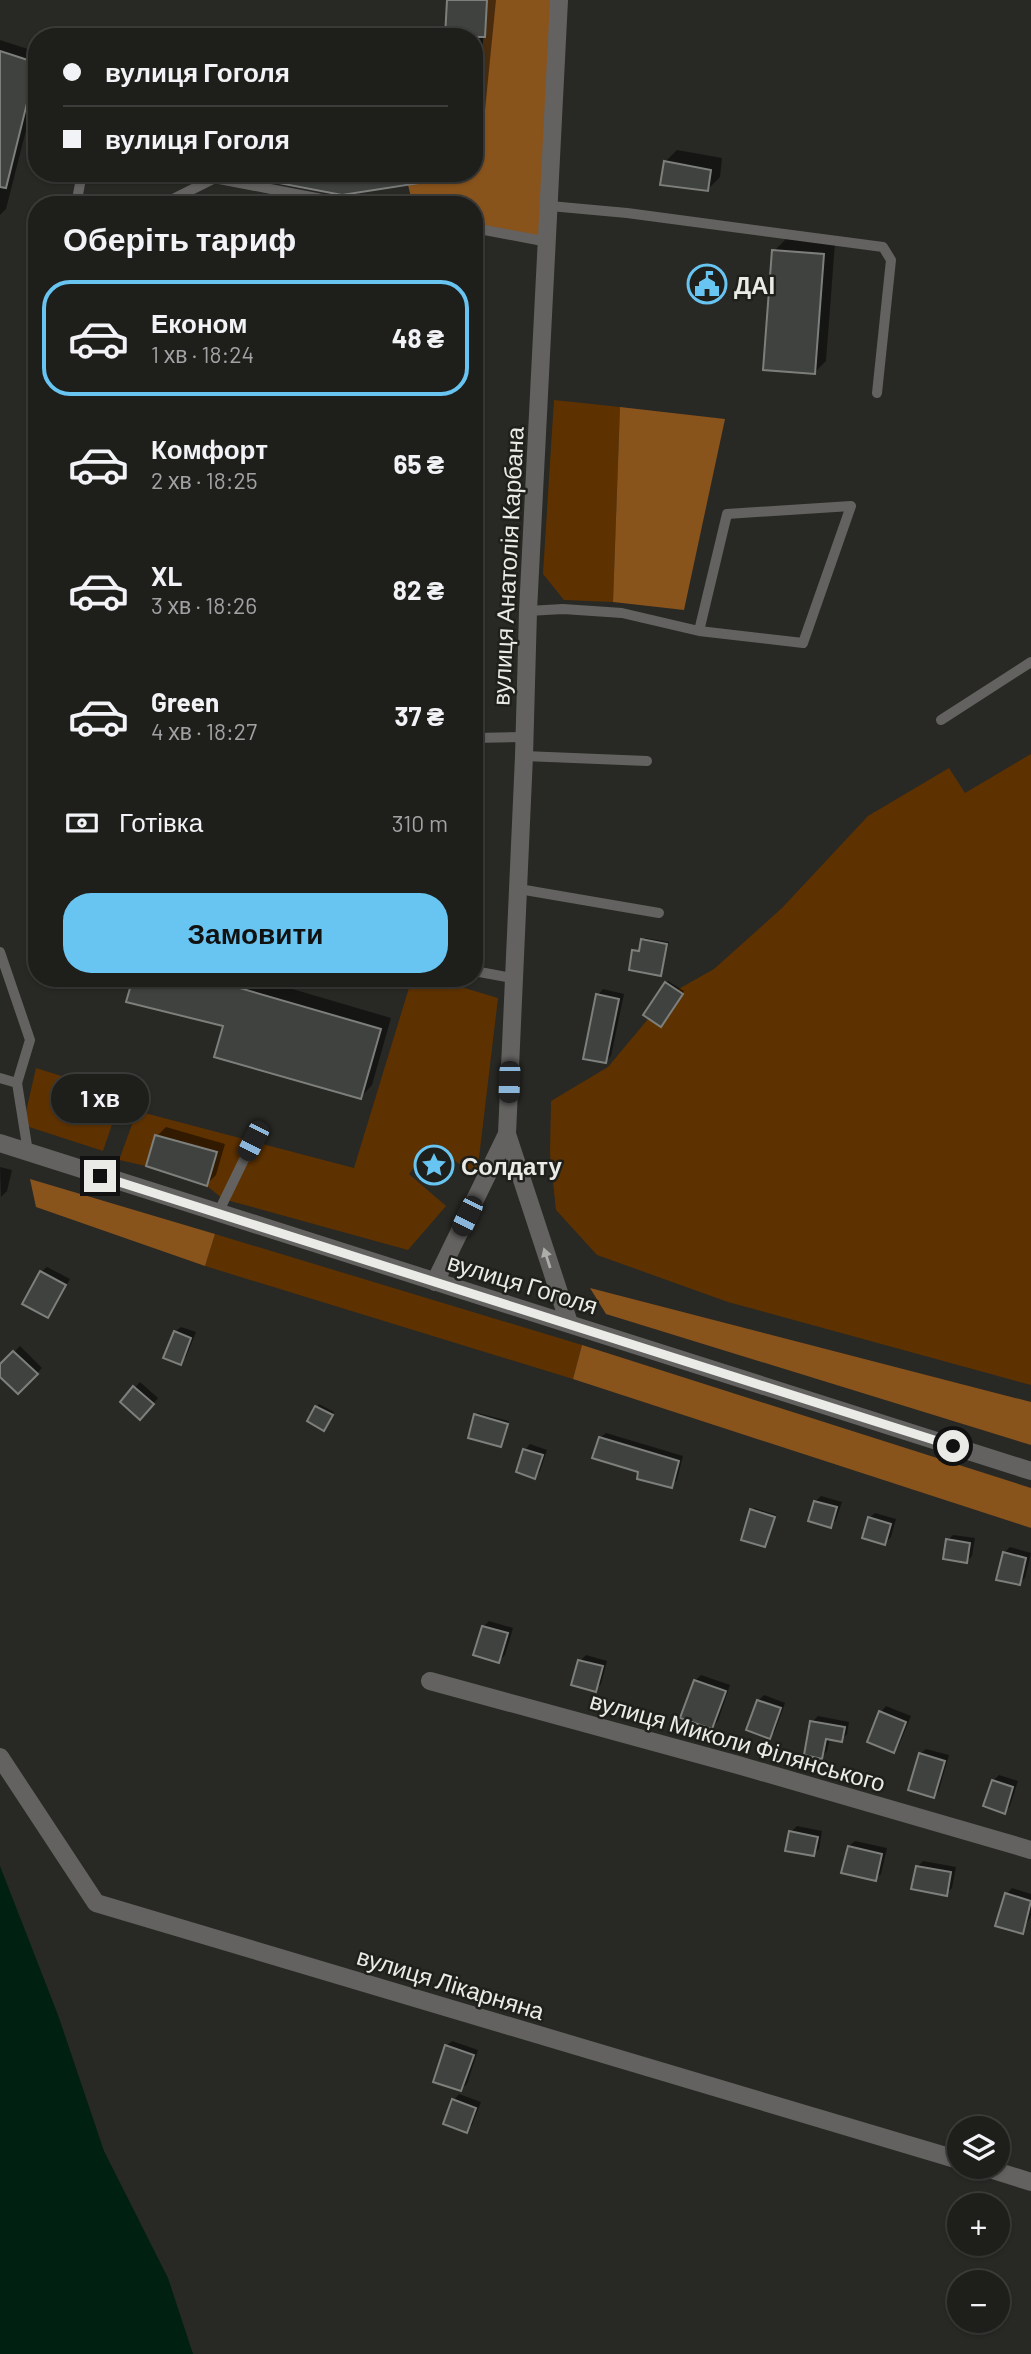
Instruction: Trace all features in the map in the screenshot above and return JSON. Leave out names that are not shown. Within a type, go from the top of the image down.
[{"type":"street","name":"вулиця Анатолія Карбана","points":[[507,1134],[512,978],[519,889],[528,611],[559,0]]},
{"type":"street","points":[[435,1282],[507,1134]]},
{"type":"street","points":[[507,1134],[569,1323]]},
{"type":"street","name":"вулиця Гоголя","points":[[0,1143],[1031,1471]]},
{"type":"street","name":"вулиця Миколи Філянського","points":[[430,1681],[738,1765],[1031,1850]]},
{"type":"street","name":"вулиця Лікарняна","points":[[0,1757],[96,1903],[947,2156]]},
{"type":"street","points":[[1010,2175],[1031,2182]]},
{"type":"lane","points":[[179,196],[206,182]]},
{"type":"lane","points":[[235,182],[307,196]]},
{"type":"lane","points":[[550,206],[627,213],[883,247],[891,260],[877,393]]},
{"type":"lane","points":[[483,230],[548,242]]},
{"type":"lane","points":[[528,611],[563,609],[622,612],[699,631],[803,643],[851,506],[727,514],[699,631]]},
{"type":"lane","points":[[941,720],[1031,662]]},
{"type":"lane","points":[[483,738],[524,737]]},
{"type":"lane","points":[[524,756],[647,761]]},
{"type":"lane","points":[[519,889],[659,913]]},
{"type":"lane","points":[[0,952],[30,1040],[17,1083],[28,1153]]},
{"type":"lane","points":[[483,973],[512,978]]},
{"type":"lane","points":[[0,1078],[17,1083]]},
{"type":"lane","points":[[218,1213],[253,1141]]},
{"type":"shaded area","points":[[487,0],[559,0],[548,242],[483,230],[483,196],[411,196],[408,182],[483,182],[483,42]]},
{"type":"shaded area","points":[[554,400],[620,407],[613,602],[564,600],[543,574]]},
{"type":"shaded area","points":[[620,407],[725,419],[684,610],[613,602]]},
{"type":"shaded area","points":[[1031,754],[1031,1385],[728,1302],[597,1255],[556,1210],[550,1154],[551,1101],[608,1067],[668,995],[714,969],[782,908],[868,816],[949,768],[965,793]]},
{"type":"shaded area","points":[[409,987],[461,987],[498,998],[478,1166],[472,1175],[434,1143],[409,1174],[446,1206],[408,1250],[223,1199],[207,1186],[217,1152],[155,1135],[146,1166],[119,1160],[137,1111],[354,1168]]},
{"type":"shaded area","points":[[36,1068],[122,1095],[103,1151],[23,1125]]},
{"type":"shaded area","points":[[30,1179],[215,1234],[205,1266],[36,1207]]},
{"type":"shaded area","points":[[215,1234],[582,1345],[573,1379],[205,1266]]},
{"type":"shaded area","points":[[590,1288],[1031,1402],[1031,1445],[606,1314]]},
{"type":"shaded area","points":[[582,1345],[1031,1488],[1031,1528],[573,1379]]},
{"type":"shaded area","points":[[0,1866],[58,2015],[104,2151],[168,2278],[193,2354],[0,2354]]},
{"type":"building","points":[[447,0],[487,0],[485,37],[483,28],[445,28]]},
{"type":"building","points":[[0,51],[28,60],[28,99],[6,188],[0,187]]},
{"type":"building","points":[[664,161],[711,170],[708,191],[660,185]]},
{"type":"building","points":[[274,182],[426,182],[342,195]]},
{"type":"building","points":[[772,250],[824,254],[815,374],[763,370]]},
{"type":"building","points":[[641,939],[667,944],[661,976],[629,970],[632,950],[639,951]]},
{"type":"building","points":[[665,982],[683,994],[661,1027],[643,1015]]},
{"type":"building","points":[[130,987],[236,987],[381,1029],[361,1099],[214,1057],[223,1026],[126,1002]]},
{"type":"building","points":[[596,994],[619,999],[606,1063],[583,1059]]},
{"type":"building","points":[[155,1135],[217,1152],[207,1186],[146,1166]]},
{"type":"building","points":[[40,1271],[66,1285],[48,1318],[22,1304]]},
{"type":"building","points":[[174,1331],[191,1338],[181,1365],[163,1358]]},
{"type":"building","points":[[13,1351],[38,1374],[18,1394],[0,1377],[0,1364]]},
{"type":"building","points":[[133,1386],[154,1404],[140,1420],[120,1402]]},
{"type":"building","points":[[315,1406],[333,1415],[324,1431],[307,1421]]},
{"type":"building","points":[[474,1414],[508,1424],[501,1447],[468,1438]]},
{"type":"building","points":[[599,1437],[679,1461],[672,1488],[637,1479],[638,1472],[592,1458]]},
{"type":"building","points":[[523,1449],[543,1455],[535,1479],[516,1472]]},
{"type":"building","points":[[814,1501],[837,1507],[831,1528],[808,1521]]},
{"type":"building","points":[[750,1509],[775,1517],[765,1547],[741,1540]]},
{"type":"building","points":[[868,1517],[891,1524],[885,1545],[862,1538]]},
{"type":"building","points":[[946,1539],[970,1543],[967,1563],[943,1559]]},
{"type":"building","points":[[1003,1552],[1026,1558],[1020,1585],[996,1580]]},
{"type":"building","points":[[482,1626],[508,1633],[499,1663],[473,1655]]},
{"type":"building","points":[[578,1660],[603,1666],[596,1692],[571,1685]]},
{"type":"building","points":[[694,1680],[726,1691],[712,1729],[680,1718]]},
{"type":"building","points":[[757,1700],[781,1708],[770,1739],[746,1730]]},
{"type":"building","points":[[879,1711],[906,1722],[894,1753],[867,1742]]},
{"type":"building","points":[[810,1721],[845,1727],[842,1742],[826,1739],[822,1759],[804,1755]]},
{"type":"building","points":[[919,1753],[945,1761],[934,1798],[908,1790]]},
{"type":"building","points":[[992,1780],[1013,1787],[1005,1814],[983,1806]]},
{"type":"building","points":[[789,1831],[818,1837],[814,1856],[785,1851]]},
{"type":"building","points":[[848,1846],[882,1854],[876,1881],[841,1873]]},
{"type":"building","points":[[916,1866],[951,1872],[947,1896],[911,1889]]},
{"type":"building","points":[[1005,1893],[1031,1901],[1023,1934],[995,1926]]},
{"type":"building","points":[[445,2045],[474,2055],[461,2091],[433,2082]]},
{"type":"building","points":[[452,2099],[476,2108],[467,2133],[443,2124]]},
{"type":"place","name":"ДАІ","points":[[707,284]]},
{"type":"place","name":"Солдату","points":[[434,1165]]},
{"type":"route","points":[[100,1176],[953,1446]]}]
